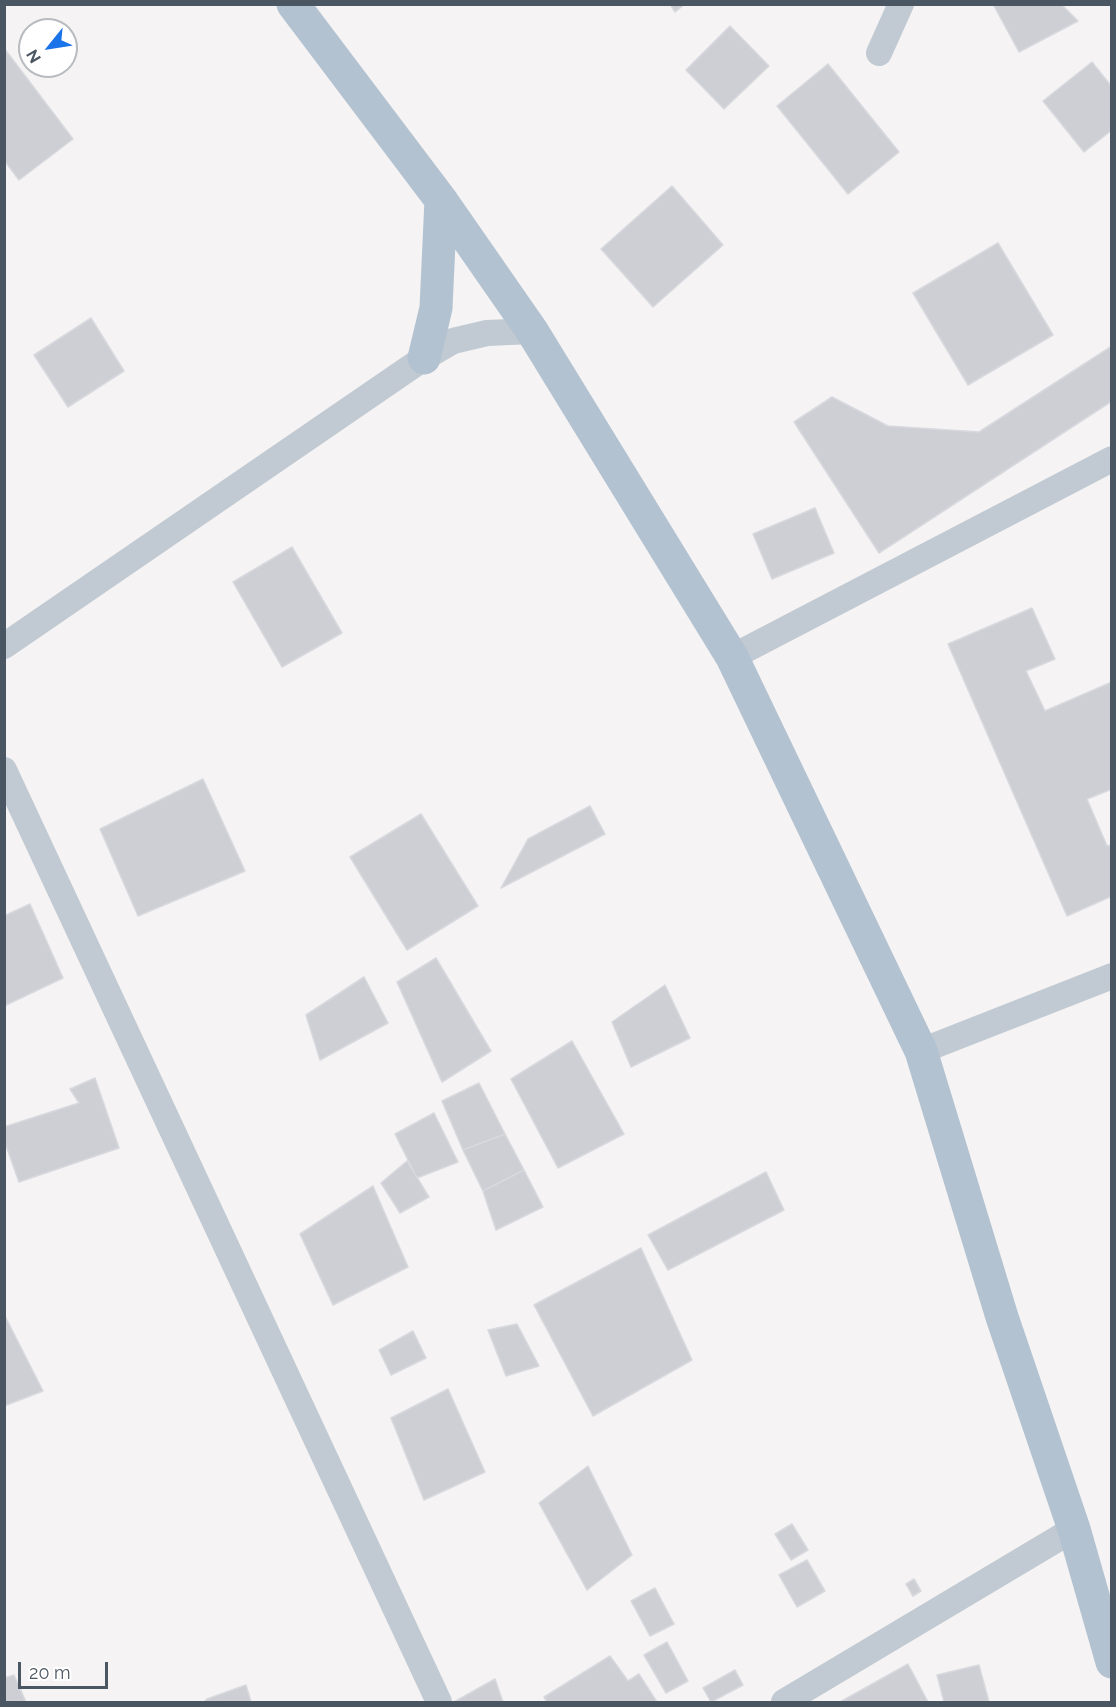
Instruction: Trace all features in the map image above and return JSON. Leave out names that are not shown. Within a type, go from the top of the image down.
[{"type":"main road","points":[[293,4],[441,200],[532,331],[732,657],[921,1051],[1002,1317],[1074,1529],[1112,1662]]},
{"type":"main road","points":[[424,358],[436,308],[441,200]]},
{"type":"street","points":[[879,53],[901,4]]},
{"type":"street","points":[[4,646],[424,358],[453,341],[487,333],[532,331]]},
{"type":"street","points":[[732,657],[1112,459]]},
{"type":"street","points":[[4,770],[439,1702]]},
{"type":"street","points":[[921,1051],[1112,976]]},
{"type":"street","points":[[784,1702],[1074,1529]]},
{"type":"building","points":[[670,4],[685,4],[675,12]]},
{"type":"building","points":[[993,4],[1061,4],[1078,21],[1019,52]]},
{"type":"building","points":[[730,26],[769,66],[724,109],[686,70]]},
{"type":"building","points":[[4,48],[18,66],[18,78],[27,78],[73,139],[19,180],[4,160]]},
{"type":"building","points":[[1092,62],[1112,87],[1112,130],[1084,152],[1043,101]]},
{"type":"building","points":[[828,64],[899,152],[848,194],[777,106]]},
{"type":"building","points":[[672,186],[723,245],[653,307],[601,249]]},
{"type":"building","points":[[998,243],[1053,335],[968,385],[913,293]]},
{"type":"building","points":[[91,318],[124,371],[68,407],[34,355]]},
{"type":"building","points":[[1112,346],[1112,401],[879,553],[794,422],[832,397],[888,426],[979,432]]},
{"type":"building","points":[[815,508],[834,553],[772,579],[753,534]]},
{"type":"building","points":[[292,547],[342,633],[282,667],[233,582]]},
{"type":"building","points":[[1032,608],[1055,659],[1026,671],[1045,711],[1112,682],[1112,789],[1087,799],[1107,846],[1112,845],[1112,896],[1067,916],[948,644]]},
{"type":"building","points":[[203,779],[245,871],[138,916],[100,829]]},
{"type":"building","points":[[590,806],[605,834],[501,888],[528,839]]},
{"type":"building","points":[[421,814],[478,906],[407,950],[350,857]]},
{"type":"building","points":[[30,904],[63,978],[4,1006],[4,916]]},
{"type":"building","points":[[436,958],[491,1051],[442,1082],[397,982]]},
{"type":"building","points":[[364,977],[388,1023],[320,1060],[306,1015]]},
{"type":"building","points":[[665,985],[690,1038],[631,1067],[612,1022]]},
{"type":"building","points":[[572,1041],[624,1134],[558,1168],[511,1079]]},
{"type":"building","points":[[95,1078],[119,1148],[19,1182],[4,1140],[4,1127],[79,1103],[70,1089]]},
{"type":"building","points":[[479,1083],[505,1134],[463,1150],[442,1101]]},
{"type":"building","points":[[434,1113],[458,1162],[417,1178],[395,1134]]},
{"type":"building","points":[[505,1134],[524,1170],[483,1191],[463,1150]]},
{"type":"building","points":[[407,1161],[429,1197],[400,1213],[381,1183]]},
{"type":"building","points":[[524,1170],[543,1207],[496,1230],[483,1191]]},
{"type":"building","points":[[766,1172],[784,1210],[668,1270],[648,1235]]},
{"type":"building","points":[[373,1186],[408,1267],[333,1305],[300,1234]]},
{"type":"building","points":[[641,1248],[692,1360],[593,1416],[534,1305]]},
{"type":"building","points":[[4,1314],[43,1391],[4,1406]]},
{"type":"building","points":[[517,1324],[539,1366],[506,1376],[488,1330]]},
{"type":"building","points":[[413,1331],[426,1358],[391,1375],[379,1350]]},
{"type":"building","points":[[448,1389],[485,1472],[424,1500],[391,1418]]},
{"type":"building","points":[[588,1466],[632,1555],[587,1590],[539,1503]]},
{"type":"building","points":[[792,1524],[808,1550],[791,1560],[775,1534]]},
{"type":"building","points":[[807,1560],[825,1591],[797,1607],[779,1575]]},
{"type":"building","points":[[914,1579],[921,1591],[913,1596],[906,1584]]},
{"type":"building","points":[[655,1588],[674,1624],[650,1636],[631,1601]]},
{"type":"building","points":[[667,1642],[688,1681],[666,1693],[644,1655]]},
{"type":"building","points":[[610,1656],[628,1681],[639,1674],[657,1702],[547,1702],[544,1697]]},
{"type":"building","points":[[908,1664],[928,1702],[840,1702]]},
{"type":"building","points":[[979,1665],[989,1702],[944,1702],[937,1675]]},
{"type":"building","points":[[735,1670],[743,1685],[711,1702],[703,1688]]},
{"type":"building","points":[[14,1675],[26,1702],[4,1702],[4,1678]]},
{"type":"building","points":[[495,1679],[503,1702],[454,1702]]},
{"type":"building","points":[[246,1685],[251,1702],[204,1702],[207,1699]]}]
